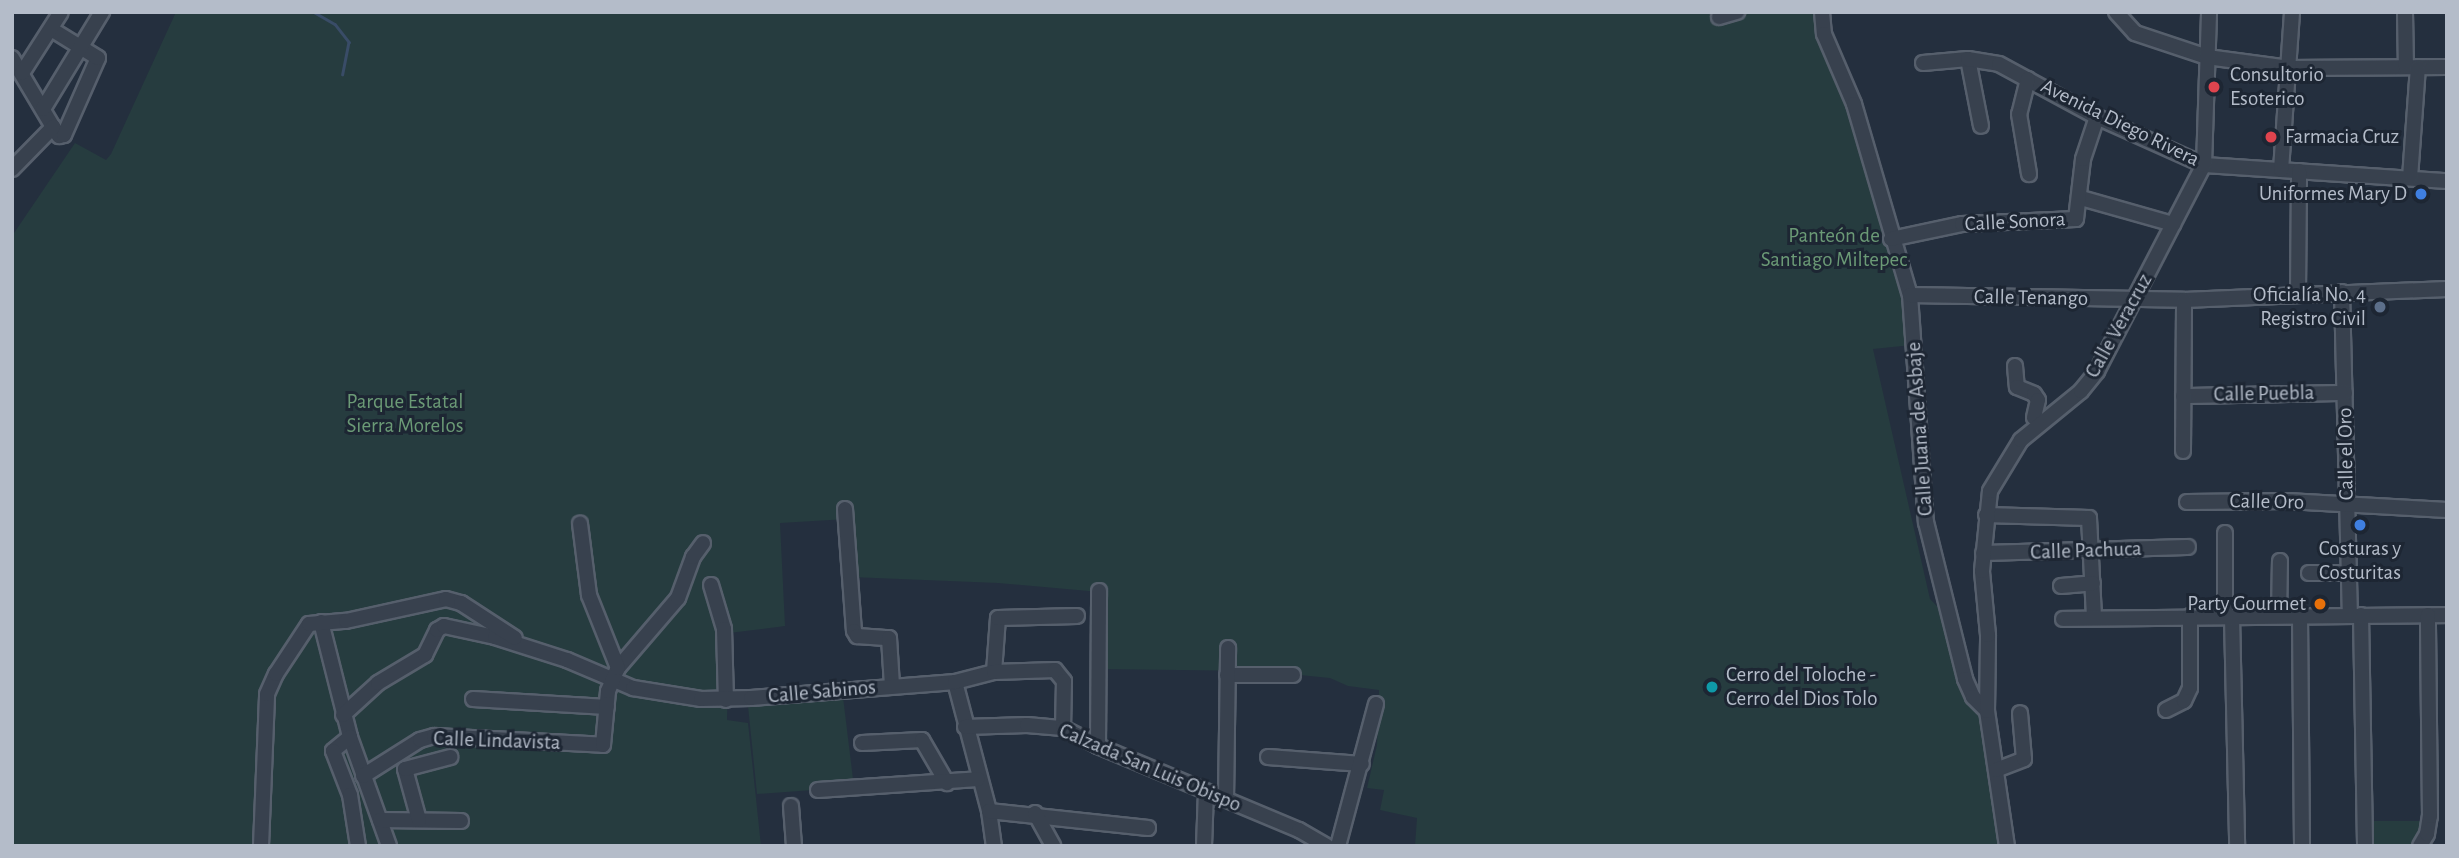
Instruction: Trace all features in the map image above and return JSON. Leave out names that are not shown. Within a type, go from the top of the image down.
[{"type":"street","points":[[51,29],[98,58],[64,135],[57,132],[16,68],[51,29],[61,12]]},
{"type":"street","points":[[43,109],[102,12]]},
{"type":"street","points":[[1719,18],[1737,12]]},
{"type":"street","name":"Calle Juana de Asbaje","points":[[1822,12],[1824,34],[1854,104],[1891,239],[1910,295],[1927,533],[1949,604],[1965,680],[1973,696],[1987,712],[2007,846]]},
{"type":"street","points":[[2116,12],[2135,33],[2207,57],[2289,68],[2447,67]]},
{"type":"street","points":[[2204,165],[2209,12]]},
{"type":"street","points":[[2281,170],[2292,12]]},
{"type":"street","points":[[2405,12],[2412,67],[2410,178]]},
{"type":"street","points":[[1968,59],[1981,126]]},
{"type":"street","name":"Avenida Diego Rivera","points":[[1923,63],[1968,59],[1999,64],[2097,117],[2204,165],[2447,181]]},
{"type":"street","points":[[2028,79],[2019,114],[2029,174]]},
{"type":"street","name":"Calle Sonora","points":[[1891,239],[1962,225],[2074,220],[2078,217],[2081,198],[2083,159],[2097,117]]},
{"type":"street","points":[[12,169],[57,132]]},
{"type":"street","name":"Calle Veracruz","points":[[1987,712],[1988,635],[1983,553],[1990,491],[2013,450],[2031,429],[2089,382],[2204,165]]},
{"type":"street","points":[[2298,293],[2299,171]]},
{"type":"street","points":[[2081,198],[2173,223]]},
{"type":"street","name":"Calle Tenango","points":[[1910,295],[2184,300],[2298,293],[2447,289]]},
{"type":"street","name":"Calle el Oro","points":[[2342,292],[2348,573],[2356,615],[2365,846]]},
{"type":"street","name":"Calle Puebla","points":[[2183,451],[2184,300]]},
{"type":"street","points":[[2015,366],[2017,387],[2034,394],[2038,400],[2034,418]]},
{"type":"street","name":"Calle Puebla","points":[[2183,396],[2345,393]]},
{"type":"street","name":"Calle Oro","points":[[2187,502],[2226,508],[2347,504],[2447,510]]},
{"type":"street","points":[[845,509],[854,634],[889,638],[892,686]]},
{"type":"street","points":[[1986,515],[2086,516],[2090,520],[2094,618]]},
{"type":"street","points":[[580,524],[589,595],[615,674]]},
{"type":"street","points":[[2225,533],[2236,846]]},
{"type":"street","points":[[473,699],[607,707],[615,674],[678,598],[693,556],[703,543]]},
{"type":"street","name":"Calle Pachuca","points":[[1983,553],[2092,552],[2188,547]]},
{"type":"street","points":[[2279,616],[2280,561]]},
{"type":"street","points":[[2309,573],[2348,573]]},
{"type":"street","points":[[2060,586],[2093,583]]},
{"type":"street","points":[[711,585],[724,629],[726,700]]},
{"type":"street","points":[[1098,746],[1099,590]]},
{"type":"street","points":[[261,846],[267,694],[276,674],[307,626],[321,622],[339,622],[426,602],[452,600],[529,648]]},
{"type":"street","points":[[2420,846],[2427,834],[2430,816],[2428,615]]},
{"type":"street","points":[[2063,619],[2447,615]]},
{"type":"street","points":[[994,672],[998,618],[1077,616]]},
{"type":"street","points":[[2166,710],[2184,701],[2190,688],[2190,616]]},
{"type":"street","points":[[2300,616],[2302,846]]},
{"type":"street","points":[[321,622],[349,737],[389,846]]},
{"type":"street","points":[[343,715],[378,683],[425,655],[437,630],[444,626],[529,648]]},
{"type":"street","name":"Calle Sabinos","points":[[529,648],[615,674],[656,694],[726,700],[955,682],[994,672],[1050,670],[1059,672],[1064,681],[1063,728]]},
{"type":"street","points":[[1226,800],[1228,648]]},
{"type":"street","points":[[1227,676],[1293,676]]},
{"type":"street","points":[[955,682],[978,779],[989,811],[994,846]]},
{"type":"street","points":[[1338,846],[1376,704]]},
{"type":"street","name":"Calle Lindavista","points":[[363,776],[420,740],[434,736],[600,746],[604,743],[607,707]]},
{"type":"street","points":[[1996,770],[2024,759],[2020,713]]},
{"type":"street","name":"Calzada San Luis Obispo","points":[[965,727],[1027,725],[1063,728],[1098,746],[1299,830],[1327,846]]},
{"type":"street","points":[[349,737],[336,745],[333,751],[350,795],[358,846]]},
{"type":"street","points":[[862,743],[922,740],[947,783]]},
{"type":"street","points":[[419,820],[405,769],[450,757]]},
{"type":"street","points":[[1268,757],[1362,764]]},
{"type":"street","points":[[818,790],[978,779]]},
{"type":"street","points":[[1205,846],[1206,792]]},
{"type":"street","points":[[791,806],[794,846]]},
{"type":"street","points":[[989,811],[1035,813],[1148,828]]},
{"type":"street","points":[[1035,813],[1053,846]]},
{"type":"street","points":[[380,820],[461,821]]},
{"type":"green space","name":"Parque Estatal Sierra Morelos","points":[[176,12],[1830,12],[1836,85],[1851,95],[1899,270],[1912,345],[1873,349],[1930,599],[1963,633],[1996,769],[2010,846],[1415,846],[1417,818],[1380,810],[1384,790],[1367,788],[1377,745],[1379,690],[1348,686],[1330,678],[1259,671],[1098,669],[1100,592],[998,583],[851,577],[847,519],[780,523],[785,626],[729,633],[727,720],[748,723],[761,846],[12,846],[12,236],[75,143],[106,160],[111,154]]},
{"type":"green space","points":[[843,697],[854,787],[757,794],[748,706]]},
{"type":"green space","points":[[2368,821],[2420,821],[2424,829],[2410,846],[2369,846]]},
{"type":"waterway","points":[[314,12],[335,24],[349,42],[343,74]]},
{"type":"place","name":"Consultorio Esoterico","points":[[2214,87]]},
{"type":"place","name":"Farmacia Cruz","points":[[2271,137]]},
{"type":"place","name":"Uniformes Mary D","points":[[2421,194]]},
{"type":"place","name":"Oficialía No. 4 Registro Civil","points":[[2380,307]]},
{"type":"place","name":"Costuras y Costuritas","points":[[2360,525]]},
{"type":"place","name":"Party Gourmet","points":[[2320,604]]},
{"type":"place","name":"Cerro del Toloche - Cerro del Dios Tolo","points":[[1712,687]]},
{"type":"park label","name":"Panteón de Santiago Miltepec","points":[[1834,248]]}]
